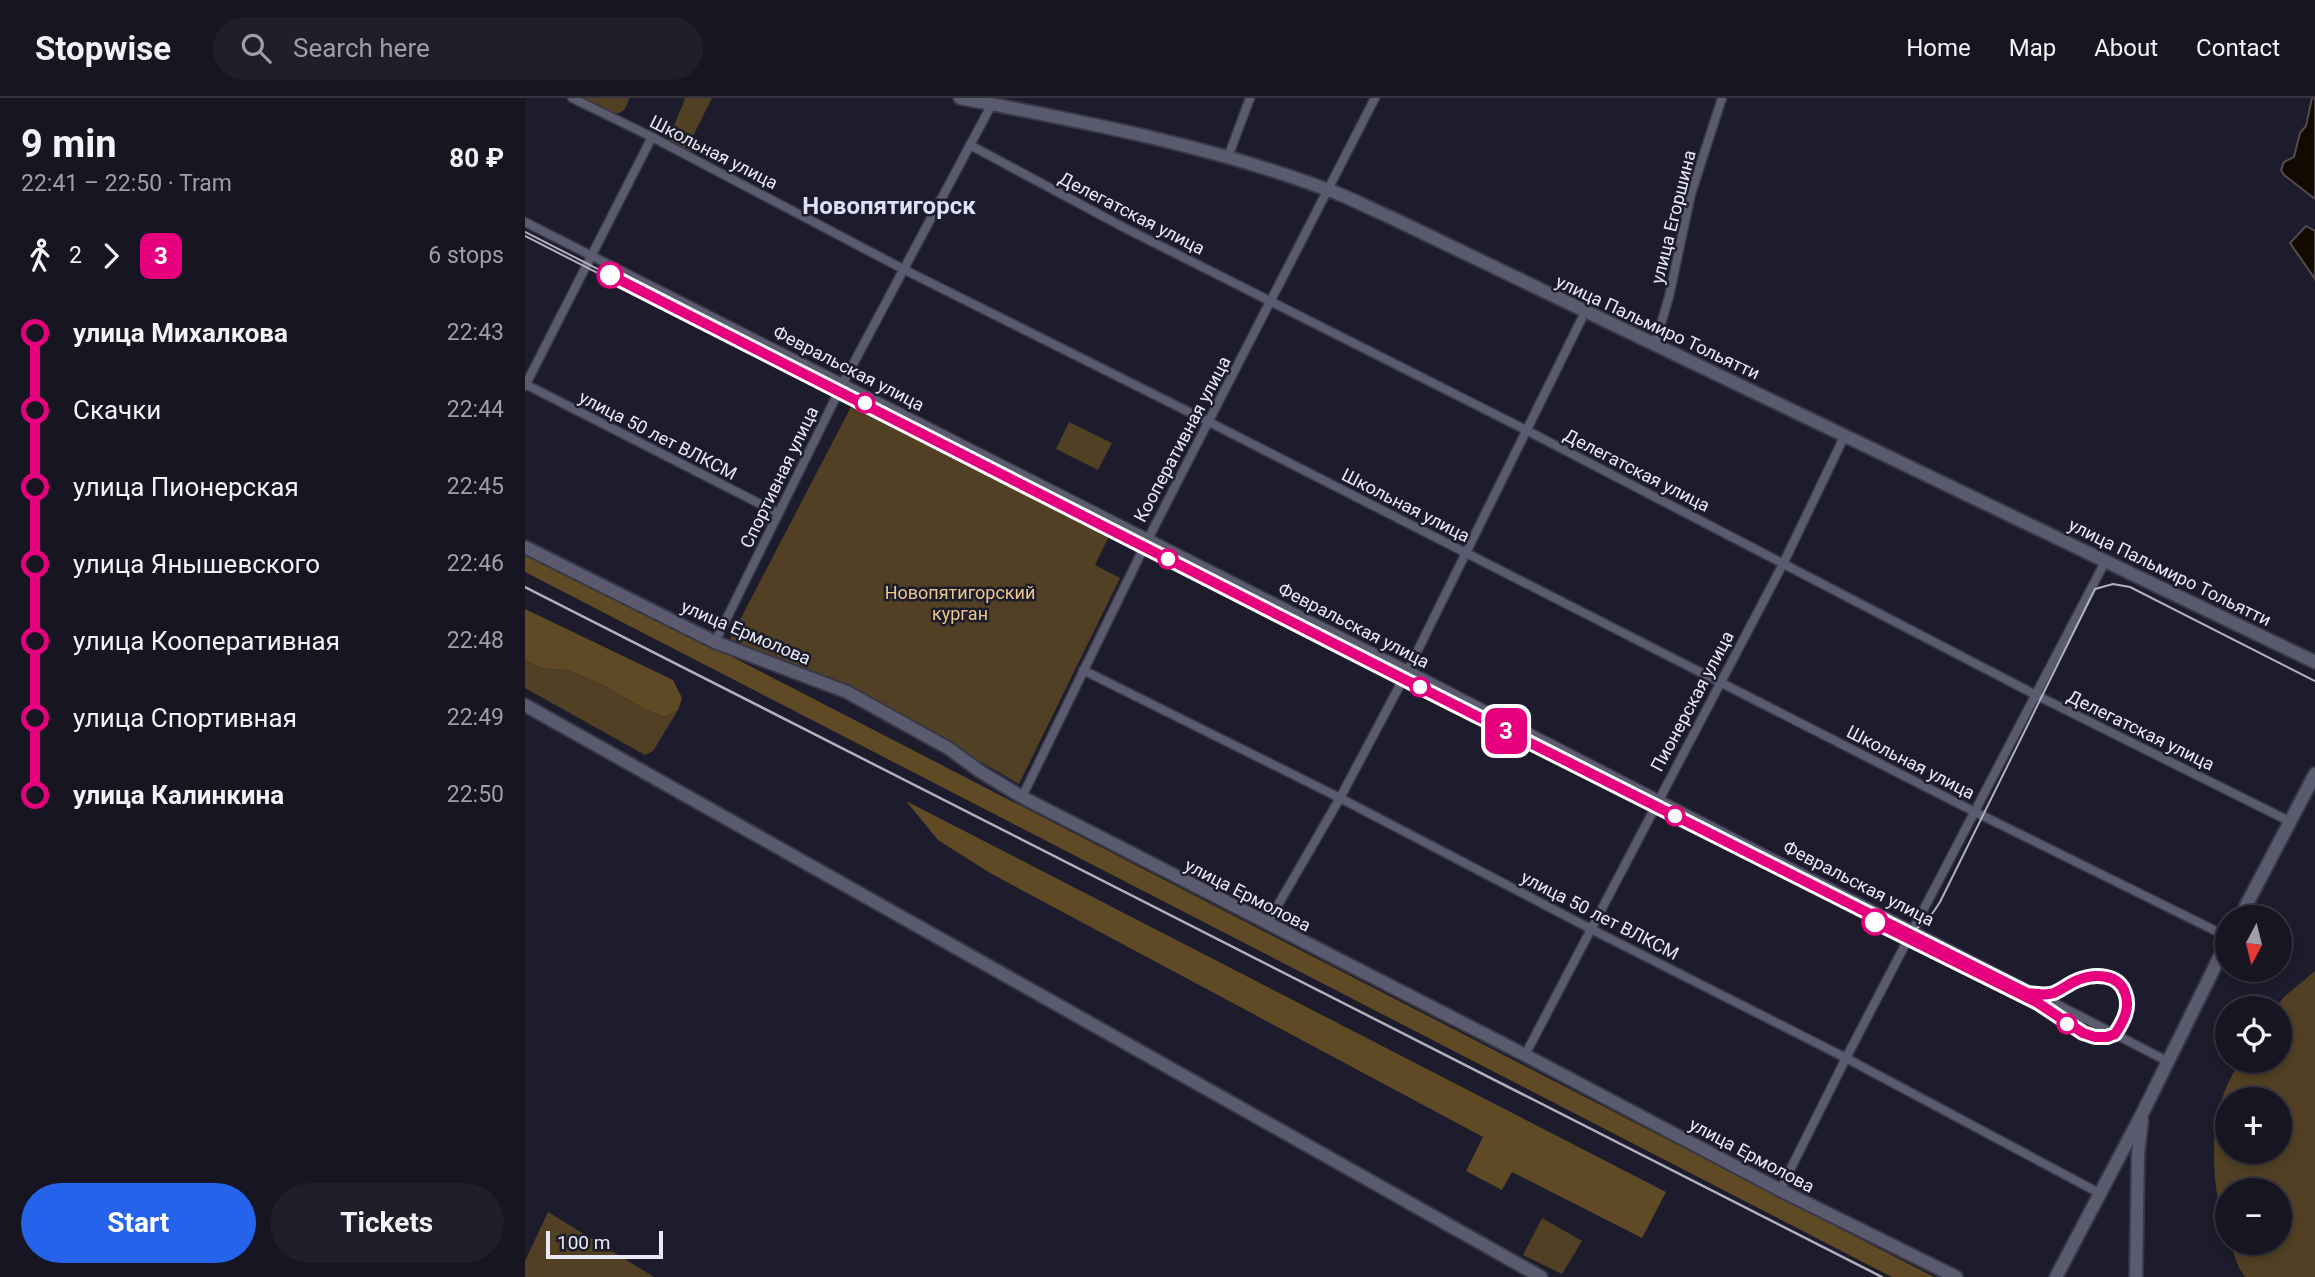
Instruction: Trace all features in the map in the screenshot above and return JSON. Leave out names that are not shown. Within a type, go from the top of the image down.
[{"type":"street","name":"Школьная улица","points":[[572,98],[903,269],[2215,932]]},
{"type":"street","name":"улица Пальмиро Тольятти","points":[[960,98],[1128,132],[1228,157],[1328,189],[2315,662]]},
{"type":"street","points":[[1228,157],[1250,98]]},
{"type":"street","name":"Кооперативная улица","points":[[1022,797],[1148,539],[1375,98]]},
{"type":"street","name":"улица Егоршина","points":[[1655,344],[1669,297],[1691,194],[1723,98]]},
{"type":"street","name":"Спортивная улица","points":[[715,642],[843,383],[992,104]]},
{"type":"street","points":[[525,385],[652,137]]},
{"type":"street","name":"Делегатская улица","points":[[969,145],[1123,227],[1526,430],[2034,694],[2291,821]]},
{"type":"street","name":"Февральская улица","points":[[525,222],[1408,670],[2167,1061]]},
{"type":"street","points":[[1267,925],[1341,798],[1408,670],[1585,313]]},
{"type":"street","name":"улица 50 лет ВЛКСМ","points":[[525,385],[778,513]]},
{"type":"street","name":"Пионерская улица","points":[[1525,1055],[1783,564],[1845,435]]},
{"type":"street","name":"улица Ермолова","points":[[525,547],[715,642],[847,692],[949,748],[1022,797],[1525,1055],[1780,1190],[1955,1277]]},
{"type":"street","points":[[1780,1190],[2034,694],[2106,560]]},
{"type":"street","name":"улица 50 лет ВЛКСМ","points":[[1083,670],[1341,798],[1846,1058],[2099,1193]]},
{"type":"street","points":[[525,705],[1541,1277]]},
{"type":"street","points":[[2246,905],[2315,774]]},
{"type":"street","points":[[2056,1277],[2144,1110],[2215,965]]},
{"type":"street","points":[[2136,1277],[2138,1154],[2144,1110]]},
{"type":"green space","points":[[575,98],[629,98],[623,110],[612,114]]},
{"type":"green space","points":[[683,98],[712,98],[691,140],[689,154],[668,140],[685,99]]},
{"type":"green space","name":"Новопятигорский курган","points":[[852,405],[1110,534],[1095,565],[1120,578],[1019,784],[845,683],[729,641]]},
{"type":"green space","points":[[1069,422],[1112,443],[1098,470],[1056,449]]},
{"type":"green space","points":[[525,660],[540,668],[568,670],[665,717],[678,710],[653,751],[645,755],[525,688]]},
{"type":"green space","points":[[2315,971],[2315,1277],[2245,1277],[2239,1268],[2234,1255],[2292,1255],[2292,1178],[2215,1178],[2214,1167],[2215,1129],[2215,1164],[2292,1164],[2292,1087],[2227,1087],[2234,1073],[2292,1073],[2292,996],[2285,996]]},
{"type":"green space","points":[[548,1212],[654,1277],[525,1277],[525,1261]]},
{"type":"green space","points":[[1542,1218],[1582,1241],[1562,1274],[1523,1255]]},
{"type":"shaded area","points":[[2312,98],[2315,98],[2315,199],[2281,170],[2284,162],[2294,157],[2300,133],[2306,126]]},
{"type":"shaded area","points":[[2306,226],[2315,231],[2315,279],[2290,243]]},
{"type":"shaded area","points":[[525,551],[1934,1277],[1892,1277],[525,572]]},
{"type":"shaded area","points":[[525,609],[673,680],[682,698],[678,710],[665,717],[568,670],[540,668],[525,660]]},
{"type":"shaded area","points":[[906,801],[1666,1192],[1642,1238],[1512,1172],[1502,1190],[1466,1171],[1483,1137],[990,873],[938,840]]},
{"type":"tram line","points":[[525,232],[2027,993],[2053,993],[2079,980],[2106,976],[2123,988],[2128,1003],[2124,1017],[2115,1034],[2107,1037],[2095,1037],[2067,1024],[2038,1003],[1875,923],[525,236]]},
{"type":"tram line","name":"3","points":[[610,275],[2027,993],[2053,993],[2079,980],[2106,976],[2116,981],[2126,993],[2128,1003],[2124,1017],[2115,1034],[2095,1037],[2083,1033],[2038,1003],[1875,922]]},
{"type":"tram line","points":[[1899,932],[1919,927],[1940,902],[2095,589],[2113,584],[2130,587],[2315,681]]},
{"type":"railway","points":[[525,587],[1882,1277]]},
{"type":"district","name":"Новопятигорск","points":[[889,206]]}]
